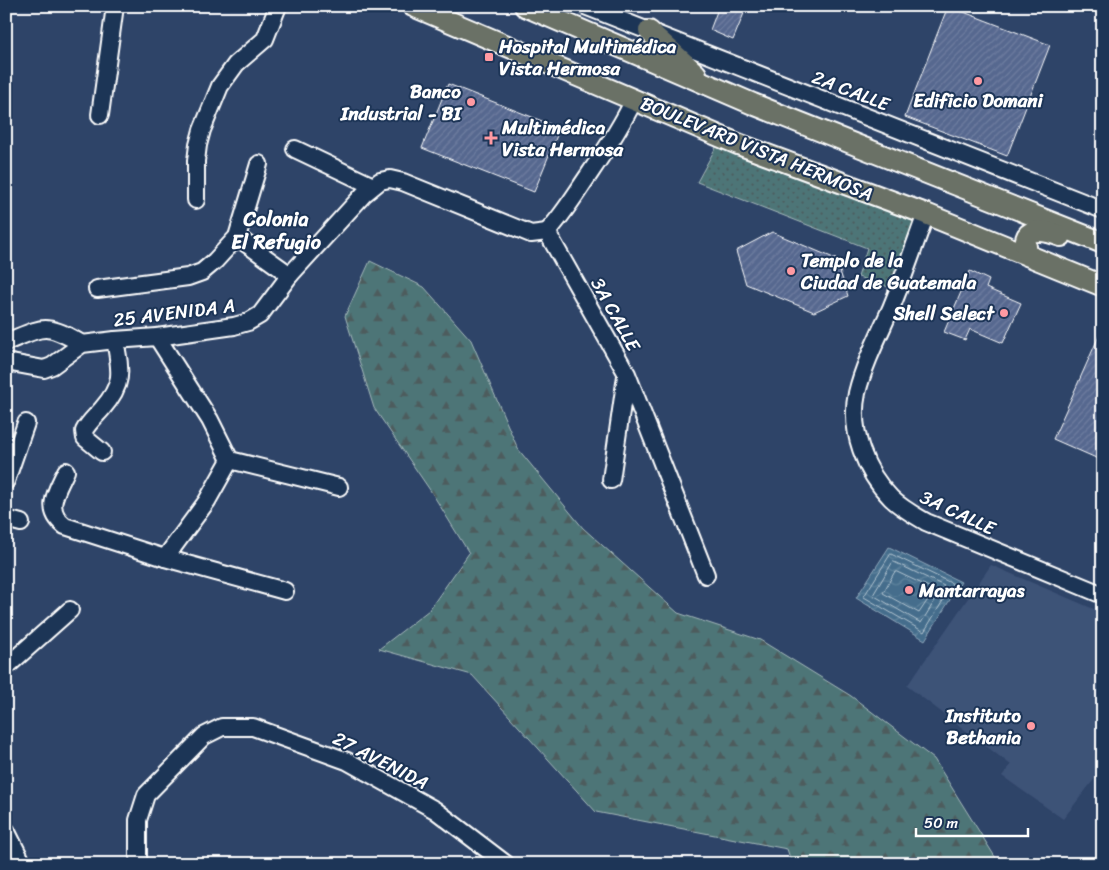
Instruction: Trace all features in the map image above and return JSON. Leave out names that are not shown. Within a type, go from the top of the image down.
[{"type":"main road","name":"BOULEVARD VISTA HERMOSA","points":[[413,6],[738,144],[926,214],[1103,286]]},
{"type":"main road","name":"BOULEVARD VISTA HERMOSA","points":[[525,6],[709,85],[1103,243]]},
{"type":"main road","points":[[649,31],[709,85]]},
{"type":"main road","points":[[1028,256],[1027,238],[1032,232],[1038,230],[1047,231],[1103,252]]},
{"type":"street","points":[[100,115],[115,6]]},
{"type":"street","points":[[196,200],[198,145],[220,86],[236,64],[265,39],[278,6]]},
{"type":"street","name":"2A CALLE","points":[[587,7],[1103,210]]},
{"type":"street","points":[[547,232],[559,218],[611,142],[634,100]]},
{"type":"street","points":[[295,149],[373,186]]},
{"type":"street","points":[[97,289],[188,277],[202,272],[237,237],[259,164]]},
{"type":"street","name":"25 AVENIDA A","points":[[82,344],[157,338],[234,326],[248,322],[260,315],[290,275],[364,194],[373,186],[390,179],[403,182],[531,234],[547,232]]},
{"type":"street","name":"3A CALLE","points":[[926,214],[898,290],[863,374],[855,408],[856,427],[863,456],[891,498],[905,510],[926,522],[1103,595]]},
{"type":"street","name":"3A CALLE","points":[[547,232],[627,374],[706,575]]},
{"type":"street","points":[[237,237],[290,275]]},
{"type":"street","points":[[6,342],[43,328],[60,331],[82,344],[52,366],[44,369],[6,362]]},
{"type":"street","points":[[157,338],[210,420],[230,460],[340,487]]},
{"type":"street","points":[[102,452],[85,438],[84,431],[113,397],[119,385],[119,360],[115,340]]},
{"type":"street","points":[[611,480],[627,374]]},
{"type":"street","points":[[6,481],[26,423]]},
{"type":"street","points":[[165,558],[207,501],[230,460]]},
{"type":"street","points":[[66,471],[52,503],[56,517],[65,526],[165,558],[285,591]]},
{"type":"street","points":[[6,667],[70,610]]},
{"type":"street","name":"27 AVENIDA","points":[[139,864],[138,820],[146,795],[204,736],[222,727],[253,727],[347,761],[435,810],[506,864]]},
{"type":"street","points":[[6,830],[24,864]]},
{"type":"shaded area","name":"Instituto Bethania","points":[[991,565],[1103,613],[1103,768],[1063,819],[1002,776],[1011,765],[907,686]]},
{"type":"green space","points":[[722,136],[926,214],[898,290],[858,277],[867,248],[697,182]]},
{"type":"green space","points":[[370,261],[424,287],[471,340],[518,449],[583,528],[678,613],[760,640],[851,696],[934,759],[997,860],[1014,864],[792,864],[787,849],[596,812],[472,675],[379,649],[429,610],[469,553],[432,493],[374,408],[345,316]]},
{"type":"water","name":"Mantarrayas","points":[[889,547],[961,582],[925,640],[856,598]]},
{"type":"building","points":[[719,6],[747,6],[733,40],[710,30]]},
{"type":"building","name":"Edificio Domani","points":[[948,6],[1050,45],[1007,156],[905,117]]},
{"type":"building","name":"Multimédica Vista Hermosa","points":[[448,84],[560,128],[534,192],[422,148]]},
{"type":"building","name":"Templo de la Ciudad de Guatemala","points":[[772,232],[836,259],[848,296],[814,312],[746,284],[736,251]]},
{"type":"building","points":[[970,271],[989,280],[986,288],[1021,303],[1003,343],[970,329],[965,340],[944,332]]},
{"type":"building","points":[[1103,327],[1103,461],[1053,439]]},
{"type":"place","name":"Hospital Multimédica Vista Hermosa","points":[[489,57]]},
{"type":"place","name":"Edificio Domani","points":[[978,81]]},
{"type":"place","name":"Banco Industrial - BI","points":[[471,102]]},
{"type":"place","name":"Multimédica Vista Hermosa","points":[[491,138]]},
{"type":"place","name":"Templo de la Ciudad de Guatemala","points":[[791,271]]},
{"type":"place","name":"Shell Select","points":[[1004,313]]},
{"type":"place","name":"Mantarrayas","points":[[909,590]]},
{"type":"place","name":"Instituto Bethania","points":[[1031,726]]},
{"type":"district","name":"Colonia El Refugio","points":[[276,230]]}]
